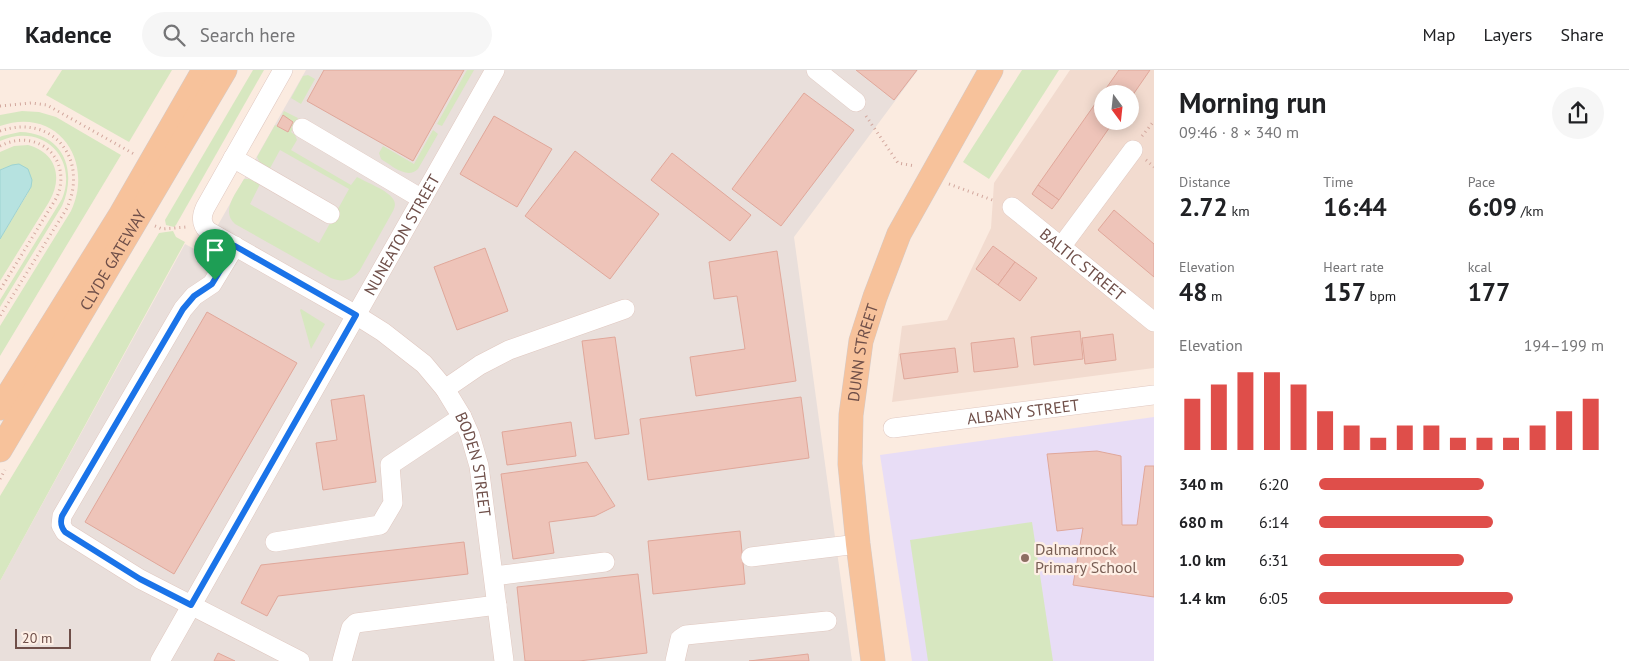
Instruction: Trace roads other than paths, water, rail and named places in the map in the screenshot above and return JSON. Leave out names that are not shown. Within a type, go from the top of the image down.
[{"type":"main road","name":"CLYDE GATEWAY","points":[[0,408],[121,214],[204,70]]},
{"type":"main road","name":"CLYDE GATEWAY","points":[[0,450],[225,70]]},
{"type":"main road","name":"DUNN STREET","points":[[872,661],[852,488],[850,439],[854,388],[861,341],[898,234],[991,70]]},
{"type":"street","points":[[283,70],[232,158],[330,214]]},
{"type":"street","name":"NUNEATON STREET","points":[[160,661],[495,70]]},
{"type":"street","points":[[816,70],[856,102]]},
{"type":"street","points":[[302,128],[422,199]]},
{"type":"street","points":[[1061,247],[1133,150]]},
{"type":"street","name":"BODEN STREET","points":[[232,158],[202,217],[208,231],[356,315],[411,352],[445,389],[462,417],[480,466],[504,661]]},
{"type":"street","name":"BALTIC STREET","points":[[1012,207],[1154,322]]},
{"type":"street","points":[[235,246],[212,284],[194,296],[183,309],[71,500],[61,521],[62,529],[140,579],[300,661]]},
{"type":"street","points":[[445,389],[480,364],[509,350],[625,308]]},
{"type":"street","name":"ALBANY STREET","points":[[893,428],[1154,395]]},
{"type":"street","points":[[275,542],[380,525],[393,503],[390,465],[462,417]]},
{"type":"street","points":[[751,557],[858,544]]},
{"type":"street","points":[[494,576],[604,562]]},
{"type":"street","points":[[342,661],[351,628],[356,623],[498,605]]},
{"type":"street","points":[[675,661],[680,639],[686,635],[827,621]]},
{"type":"water","points":[[19,164],[28,169],[32,180],[31,187],[0,239],[0,170]]},
{"type":"place","name":"Dalmarnock Primary School","points":[[1025,558]]}]
